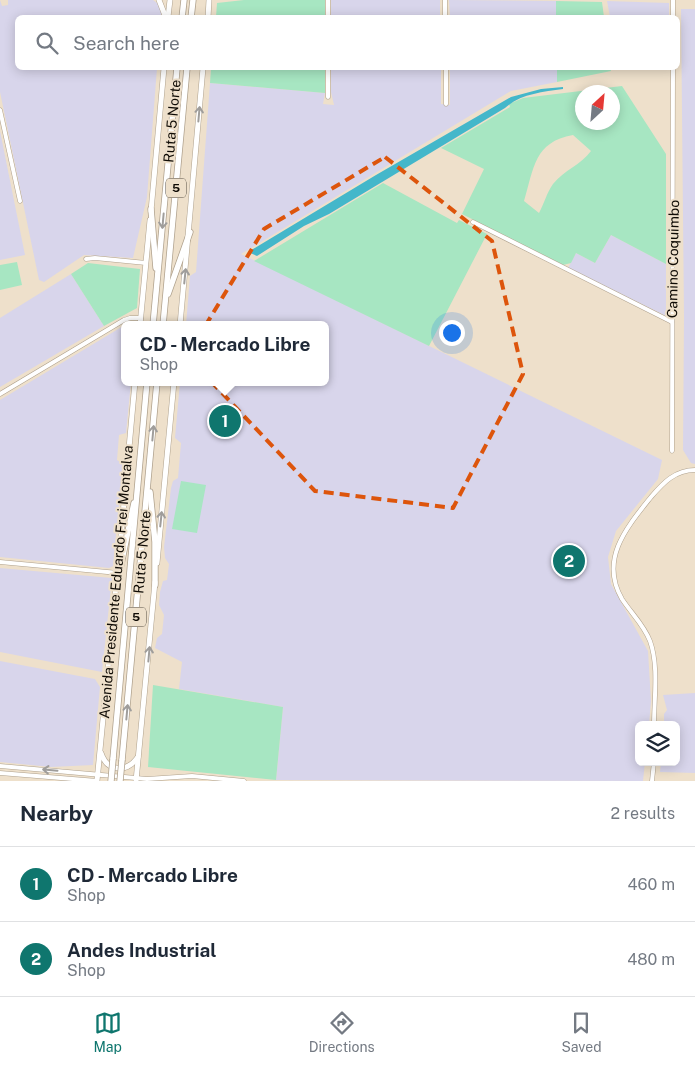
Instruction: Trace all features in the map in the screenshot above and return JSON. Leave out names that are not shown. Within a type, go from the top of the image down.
[{"type":"highway","points":[[182,15],[184,1]]},
{"type":"highway","points":[[191,15],[193,1]]},
{"type":"highway","name":"Ruta 5 Norte","points":[[153,321],[178,70]]},
{"type":"highway","name":"Ruta 5 Norte","points":[[163,321],[187,70]]},
{"type":"highway","points":[[151,209],[158,278]]},
{"type":"highway","points":[[164,308],[190,232]]},
{"type":"highway","name":"Ruta 5 Norte","points":[[111,781],[147,386]]},
{"type":"highway","name":"Ruta 5 Norte","points":[[120,781],[157,386]]},
{"type":"highway","points":[[149,475],[155,542],[155,585]]},
{"type":"highway","points":[[116,588],[139,484]]},
{"type":"main road","points":[[159,0],[166,15]]},
{"type":"main road","points":[[168,15],[170,0]]},
{"type":"main road","points":[[208,15],[209,0]]},
{"type":"main road","points":[[141,321],[164,70]]},
{"type":"main road","points":[[180,321],[190,232],[203,70]]},
{"type":"main road","name":"Avenida Presidente Eduardo Frei Montalva","points":[[98,779],[135,386]]},
{"type":"main road","points":[[137,779],[174,386]]},
{"type":"main road","points":[[100,750],[104,761],[117,769],[130,766],[139,755]]},
{"type":"street","points":[[328,0],[328,15]]},
{"type":"street","points":[[445,0],[446,15]]},
{"type":"street","points":[[673,0],[673,15]]},
{"type":"street","points":[[328,70],[328,97]]},
{"type":"street","points":[[446,70],[446,104]]},
{"type":"street","name":"Camino Coquimbo","points":[[672,451],[673,70]]},
{"type":"street","points":[[0,110],[20,201]]},
{"type":"street","points":[[473,222],[672,322]]},
{"type":"street","points":[[86,259],[95,258],[146,263]]},
{"type":"street","points":[[122,321],[130,318],[141,318]]},
{"type":"street","points":[[0,394],[121,322]]},
{"type":"street","points":[[654,721],[654,675],[650,642],[618,591],[614,573],[614,556],[624,530],[661,485],[676,474],[695,470]]},
{"type":"street","points":[[0,562],[118,573]]},
{"type":"street","points":[[0,766],[98,779]]},
{"type":"street","points":[[652,781],[654,766]]},
{"type":"street","points":[[0,773],[98,779],[192,776],[244,781]]},
{"type":"highlighted area","points":[[385,157],[492,241],[523,374],[453,508],[315,491],[187,356],[264,229]]},
{"type":"shaded area","points":[[0,0],[2,6],[8,5],[8,0],[153,0],[162,7],[161,15],[15,15],[15,70],[157,70],[147,197],[133,258],[84,255],[44,282],[39,280],[0,92]]},
{"type":"shaded area","points":[[331,0],[440,0],[440,15],[331,15]]},
{"type":"shaded area","points":[[449,0],[556,1],[556,15],[450,15]]},
{"type":"shaded area","points":[[607,1],[669,3],[669,15],[610,15]]},
{"type":"shaded area","points":[[681,9],[695,9],[695,464],[691,463],[683,450],[684,317]]},
{"type":"shaded area","points":[[331,70],[441,70],[441,104],[450,105],[450,70],[557,70],[557,82],[511,91],[241,254],[662,460],[658,479],[616,531],[608,557],[611,584],[648,651],[651,701],[649,721],[635,721],[635,766],[645,766],[643,781],[276,780],[283,707],[179,689],[182,662],[155,648],[157,638],[162,634],[164,615],[159,605],[160,592],[163,581],[167,580],[169,564],[165,558],[164,547],[171,488],[173,481],[178,478],[181,443],[175,438],[180,386],[329,386],[329,321],[186,321],[190,276],[196,272],[210,83],[325,93],[323,104],[334,105],[331,92]]},
{"type":"shaded area","points":[[0,131],[25,255],[0,260]]},
{"type":"shaded area","points":[[611,235],[666,264],[666,316],[568,268],[576,253],[595,263]]},
{"type":"shaded area","points":[[71,274],[104,326],[0,387],[0,318]]},
{"type":"shaded area","points":[[121,327],[121,386],[131,386],[126,433],[119,435],[117,460],[123,464],[113,566],[109,568],[0,557],[0,400]]},
{"type":"shaded area","points":[[0,568],[112,578],[102,672],[0,652]]},
{"type":"shaded area","points":[[0,661],[95,679],[100,687],[93,765],[51,767],[0,762]]},
{"type":"shaded area","points":[[695,693],[695,773],[660,772],[661,766],[680,766],[680,721],[664,721],[664,714],[667,710],[663,695]]},
{"type":"green space","points":[[244,0],[325,0],[325,15],[216,15],[217,3]]},
{"type":"green space","points":[[556,1],[602,2],[604,15],[556,15]]},
{"type":"green space","points":[[211,70],[325,70],[325,93],[210,83]]},
{"type":"green space","points":[[557,70],[611,71],[557,82]]},
{"type":"green space","points":[[620,86],[622,86],[666,154],[666,264],[611,235],[595,263],[576,253],[571,263],[563,265],[462,214],[484,169],[441,148],[510,107],[509,104],[523,98],[575,92],[575,130],[620,130]],"holes":[[[573,135],[591,151],[553,184],[539,213],[524,201],[538,158],[550,144],[560,138]]]},
{"type":"green space","points":[[383,183],[457,223],[459,220],[487,234],[429,346],[254,261]]},
{"type":"green space","points":[[17,262],[22,285],[0,290],[0,265]]},
{"type":"green space","points":[[88,263],[140,269],[137,308],[104,326],[71,274]]},
{"type":"green space","points":[[181,481],[206,485],[197,533],[172,529]]},
{"type":"green space","points":[[153,685],[283,707],[276,780],[148,767]]},
{"type":"water","points":[[563,87],[563,89],[532,94],[511,103],[257,256],[248,252],[511,97],[541,89]]},
{"type":"place","name":"CD - Mercado Libre","points":[[225,421]]},
{"type":"place","name":"Andes Industrial","points":[[569,561]]}]
